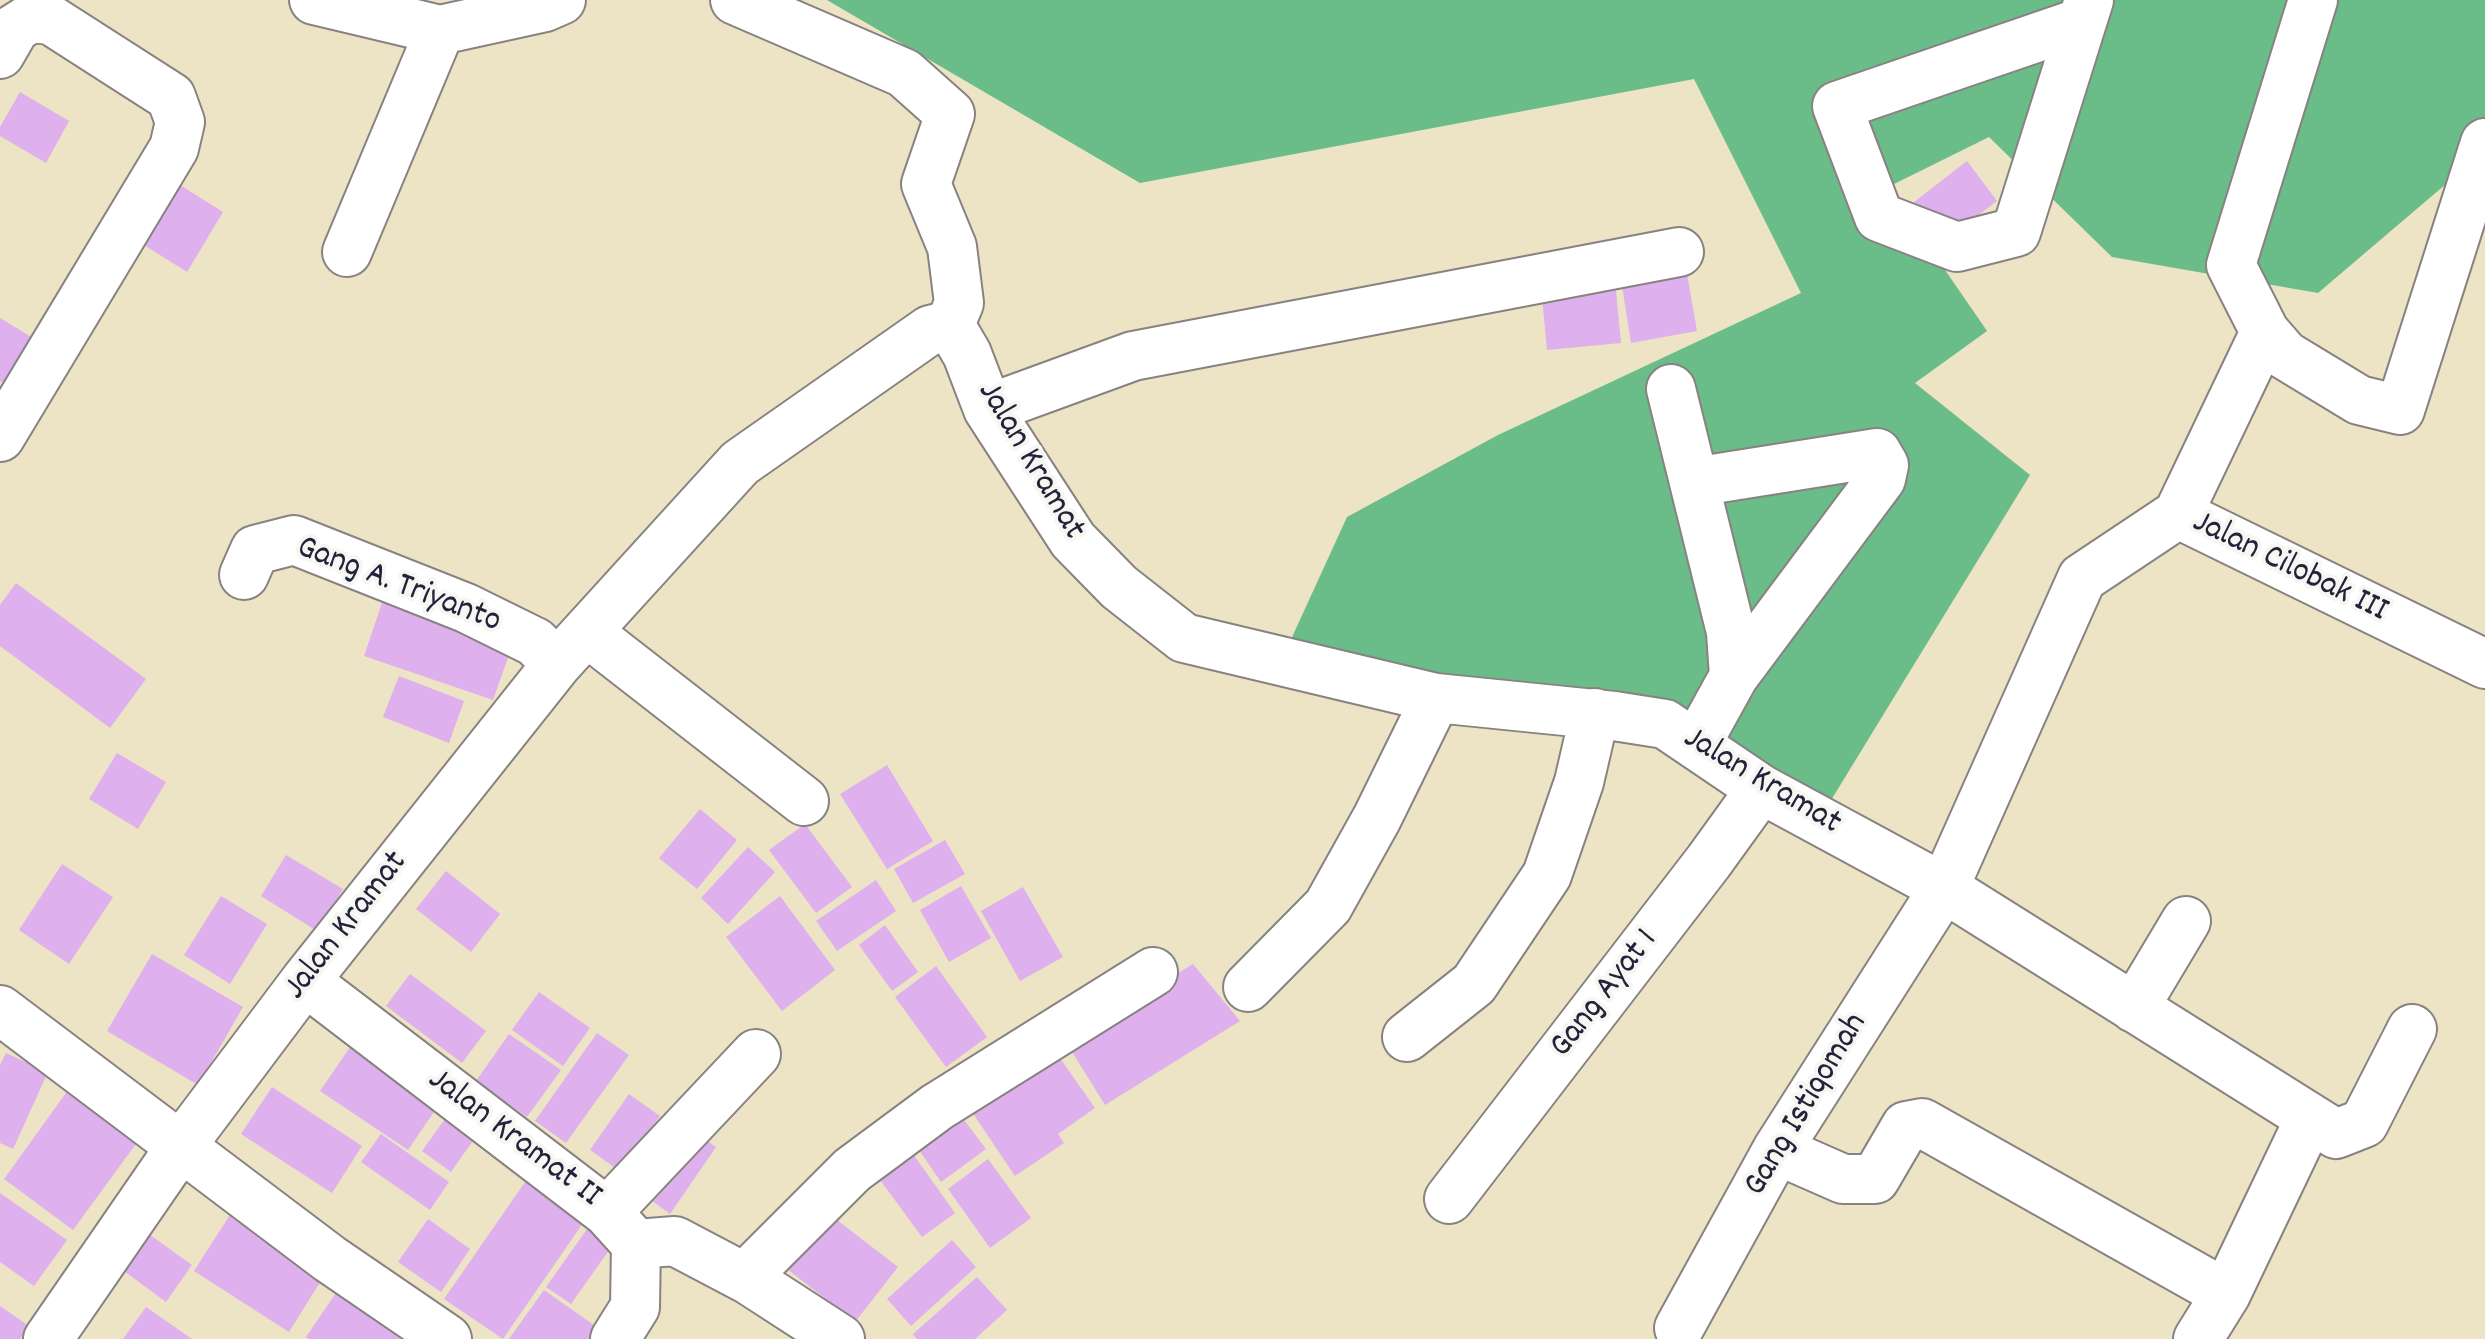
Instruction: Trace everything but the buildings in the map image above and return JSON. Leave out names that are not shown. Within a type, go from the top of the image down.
[{"type":"street","points":[[314,0],[440,30],[562,0]]},
{"type":"street","points":[[735,0],[904,73],[950,114],[926,184],[952,247],[960,303],[950,325]]},
{"type":"street","points":[[2313,0],[2231,264],[2265,332],[2286,354],[2359,400],[2400,410],[2485,144]]},
{"type":"street","points":[[2086,11],[2016,232],[1957,247],[1880,217],[1836,106],[2086,11]]},
{"type":"street","points":[[0,54],[15,28],[31,18],[51,20],[171,97],[180,122],[174,148],[0,436]]},
{"type":"street","points":[[347,252],[440,30]]},
{"type":"street","points":[[988,408],[1133,356],[1679,252]]},
{"type":"street","name":"Jalan Kramat","points":[[48,1339],[181,1146],[305,981],[572,648],[740,463],[930,330],[950,325],[968,354],[988,408],[1073,540],[1118,587],[1184,638],[1436,698],[1665,724],[1761,789],[1944,888],[2336,1134],[2364,1124],[2412,1030]]},
{"type":"street","points":[[2178,514],[2265,332]]},
{"type":"street","points":[[1671,388],[1731,632],[1734,676]]},
{"type":"street","points":[[1694,482],[1877,453],[1884,465],[1881,479],[1734,676],[1697,743]]},
{"type":"street","name":"Jalan Cilobak III","points":[[1944,888],[2082,578],[2178,514],[2485,664]]},
{"type":"street","name":"Gang A. Triyanto","points":[[244,575],[255,550],[294,540],[466,608],[535,642],[572,648]]},
{"type":"street","points":[[572,648],[804,801]]},
{"type":"street","points":[[1248,987],[1280,959],[1328,906],[1378,818],[1436,698]]},
{"type":"street","points":[[1407,1038],[1474,984],[1547,875],[1579,782],[1595,714]]},
{"type":"street","name":"Gang Ayat 1","points":[[1449,1199],[1761,789]]},
{"type":"street","name":"Gang Istiqomah","points":[[1680,1328],[1777,1150],[1944,888]]},
{"type":"street","points":[[2134,1008],[2186,921]]},
{"type":"street","points":[[748,1280],[758,1264],[802,1219],[866,1160],[937,1106],[1153,972]]},
{"type":"street","name":"Jalan Kramat II","points":[[305,981],[622,1228]]},
{"type":"street","points":[[0,1010],[330,1258],[447,1339]]},
{"type":"street","points":[[615,1339],[634,1307],[622,1228],[756,1054]]},
{"type":"street","points":[[2198,1339],[2226,1294],[2310,1118]]},
{"type":"street","points":[[1777,1150],[1843,1180],[1875,1179],[1906,1126],[1922,1123],[2226,1294]]},
{"type":"street","points":[[622,1228],[675,1241],[748,1280],[840,1339]]},
{"type":"green space","points":[[827,0],[2485,0],[2485,163],[2473,161],[2318,293],[2112,257],[1989,137],[1888,187],[1987,331],[1915,383],[2030,475],[1814,828],[1639,727],[1277,670],[1347,517],[1498,435],[1801,293],[1694,79],[1140,183]]}]
